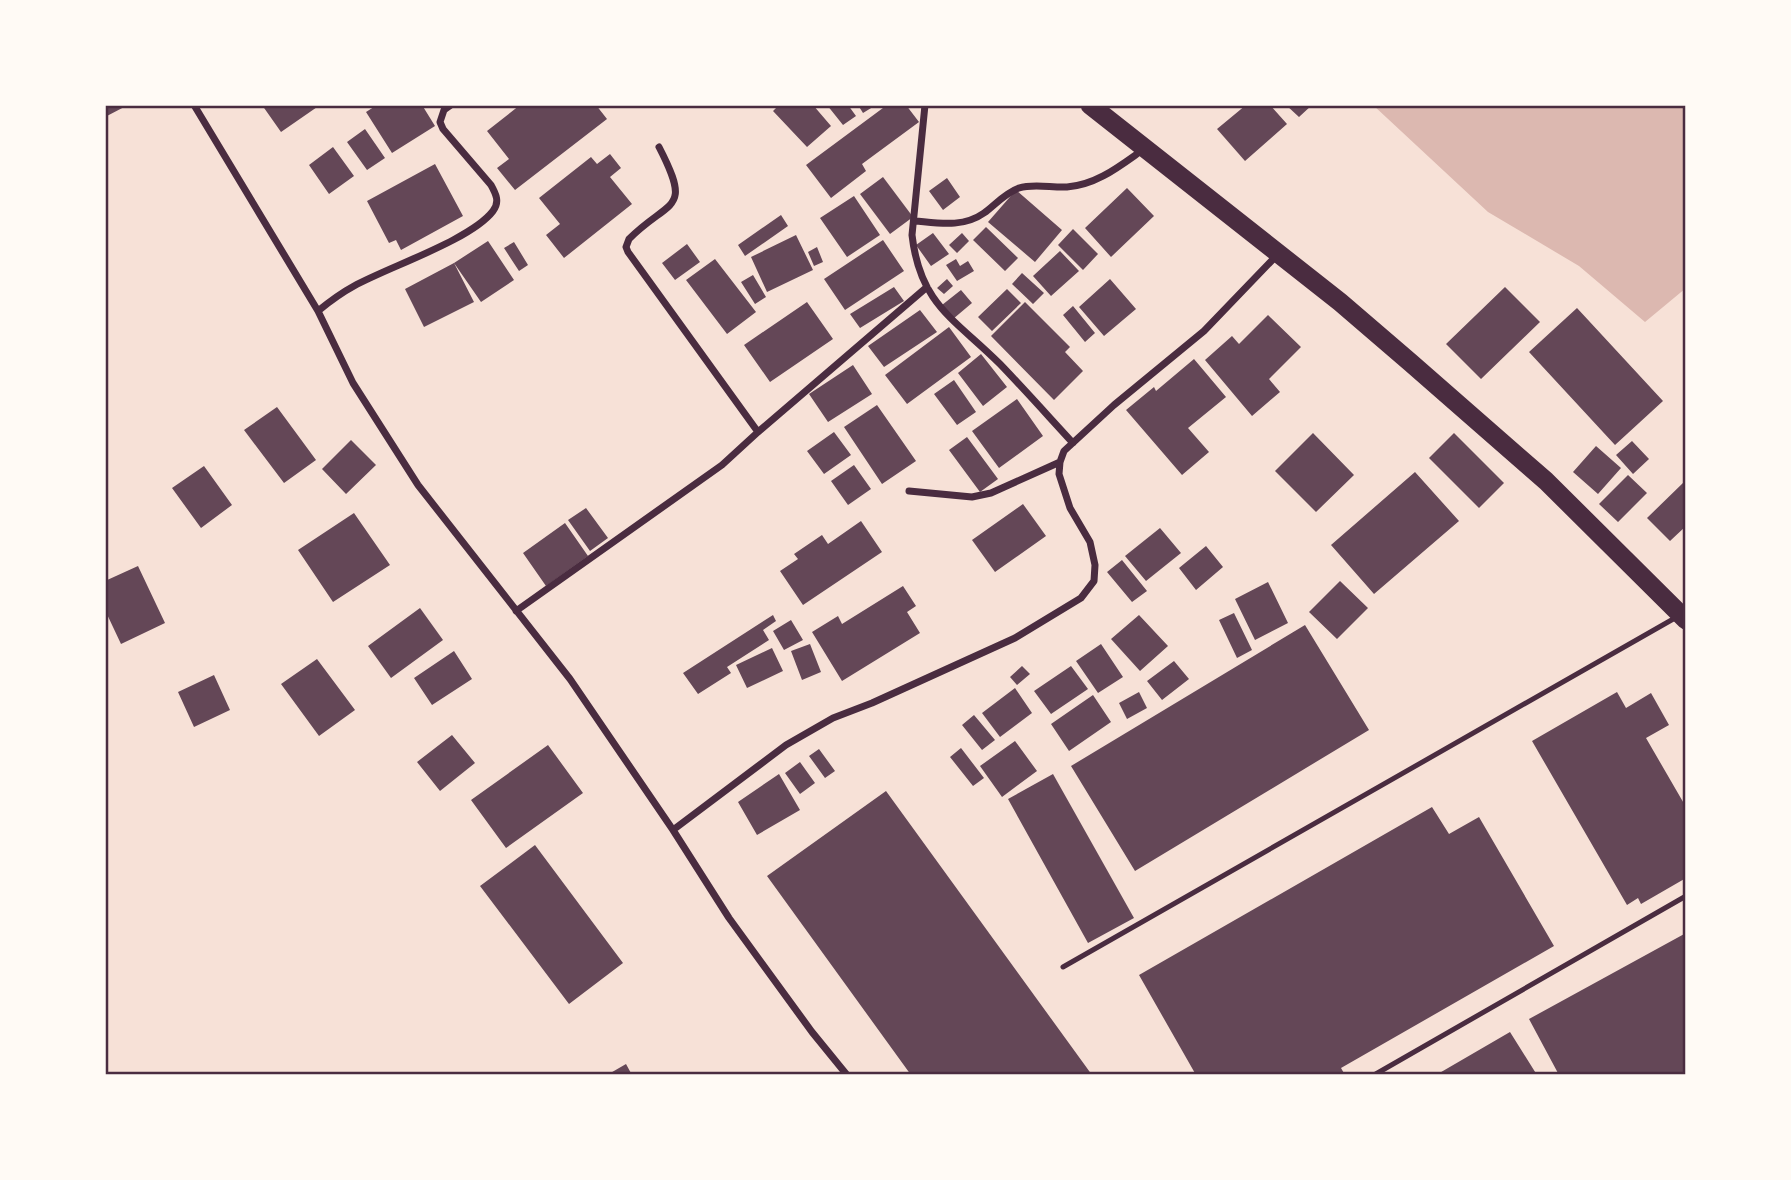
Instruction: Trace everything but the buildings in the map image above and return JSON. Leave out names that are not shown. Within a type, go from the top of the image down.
[{"type":"highway","points":[[1090,105],[1340,302],[1546,481],[1684,617]]},
{"type":"street","points":[[194,105],[318,311],[353,383],[418,485],[570,678],[729,918],[812,1032],[847,1075]]},
{"type":"street","points":[[318,311],[352,286],[461,235],[494,210],[496,195],[491,186],[440,122],[440,116],[451,105]]},
{"type":"street","points":[[925,105],[912,235],[915,254],[927,287],[944,313],[989,353],[1073,443]]},
{"type":"street","points":[[659,147],[673,174],[677,193],[671,206],[629,239],[626,247],[758,432]]},
{"type":"street","points":[[915,221],[953,224],[964,222],[982,214],[1019,188],[1080,185],[1112,171],[1144,148]]},
{"type":"street","points":[[673,830],[786,745],[833,718],[1015,638],[1081,598],[1094,581],[1095,565],[1090,542],[1070,508],[1059,474],[1064,451],[1114,405],[1204,331],[1279,253]]},
{"type":"street","points":[[516,611],[678,499],[722,465],[927,287]]},
{"type":"street","points":[[909,491],[972,497],[991,493],[1060,462]]},
{"type":"lane","points":[[1063,967],[1684,617]]},
{"type":"lane","points":[[1374,1075],[1686,896]]},
{"type":"shaded area","points":[[1373,105],[1686,105],[1686,288],[1645,322],[1579,266],[1488,212]]}]
